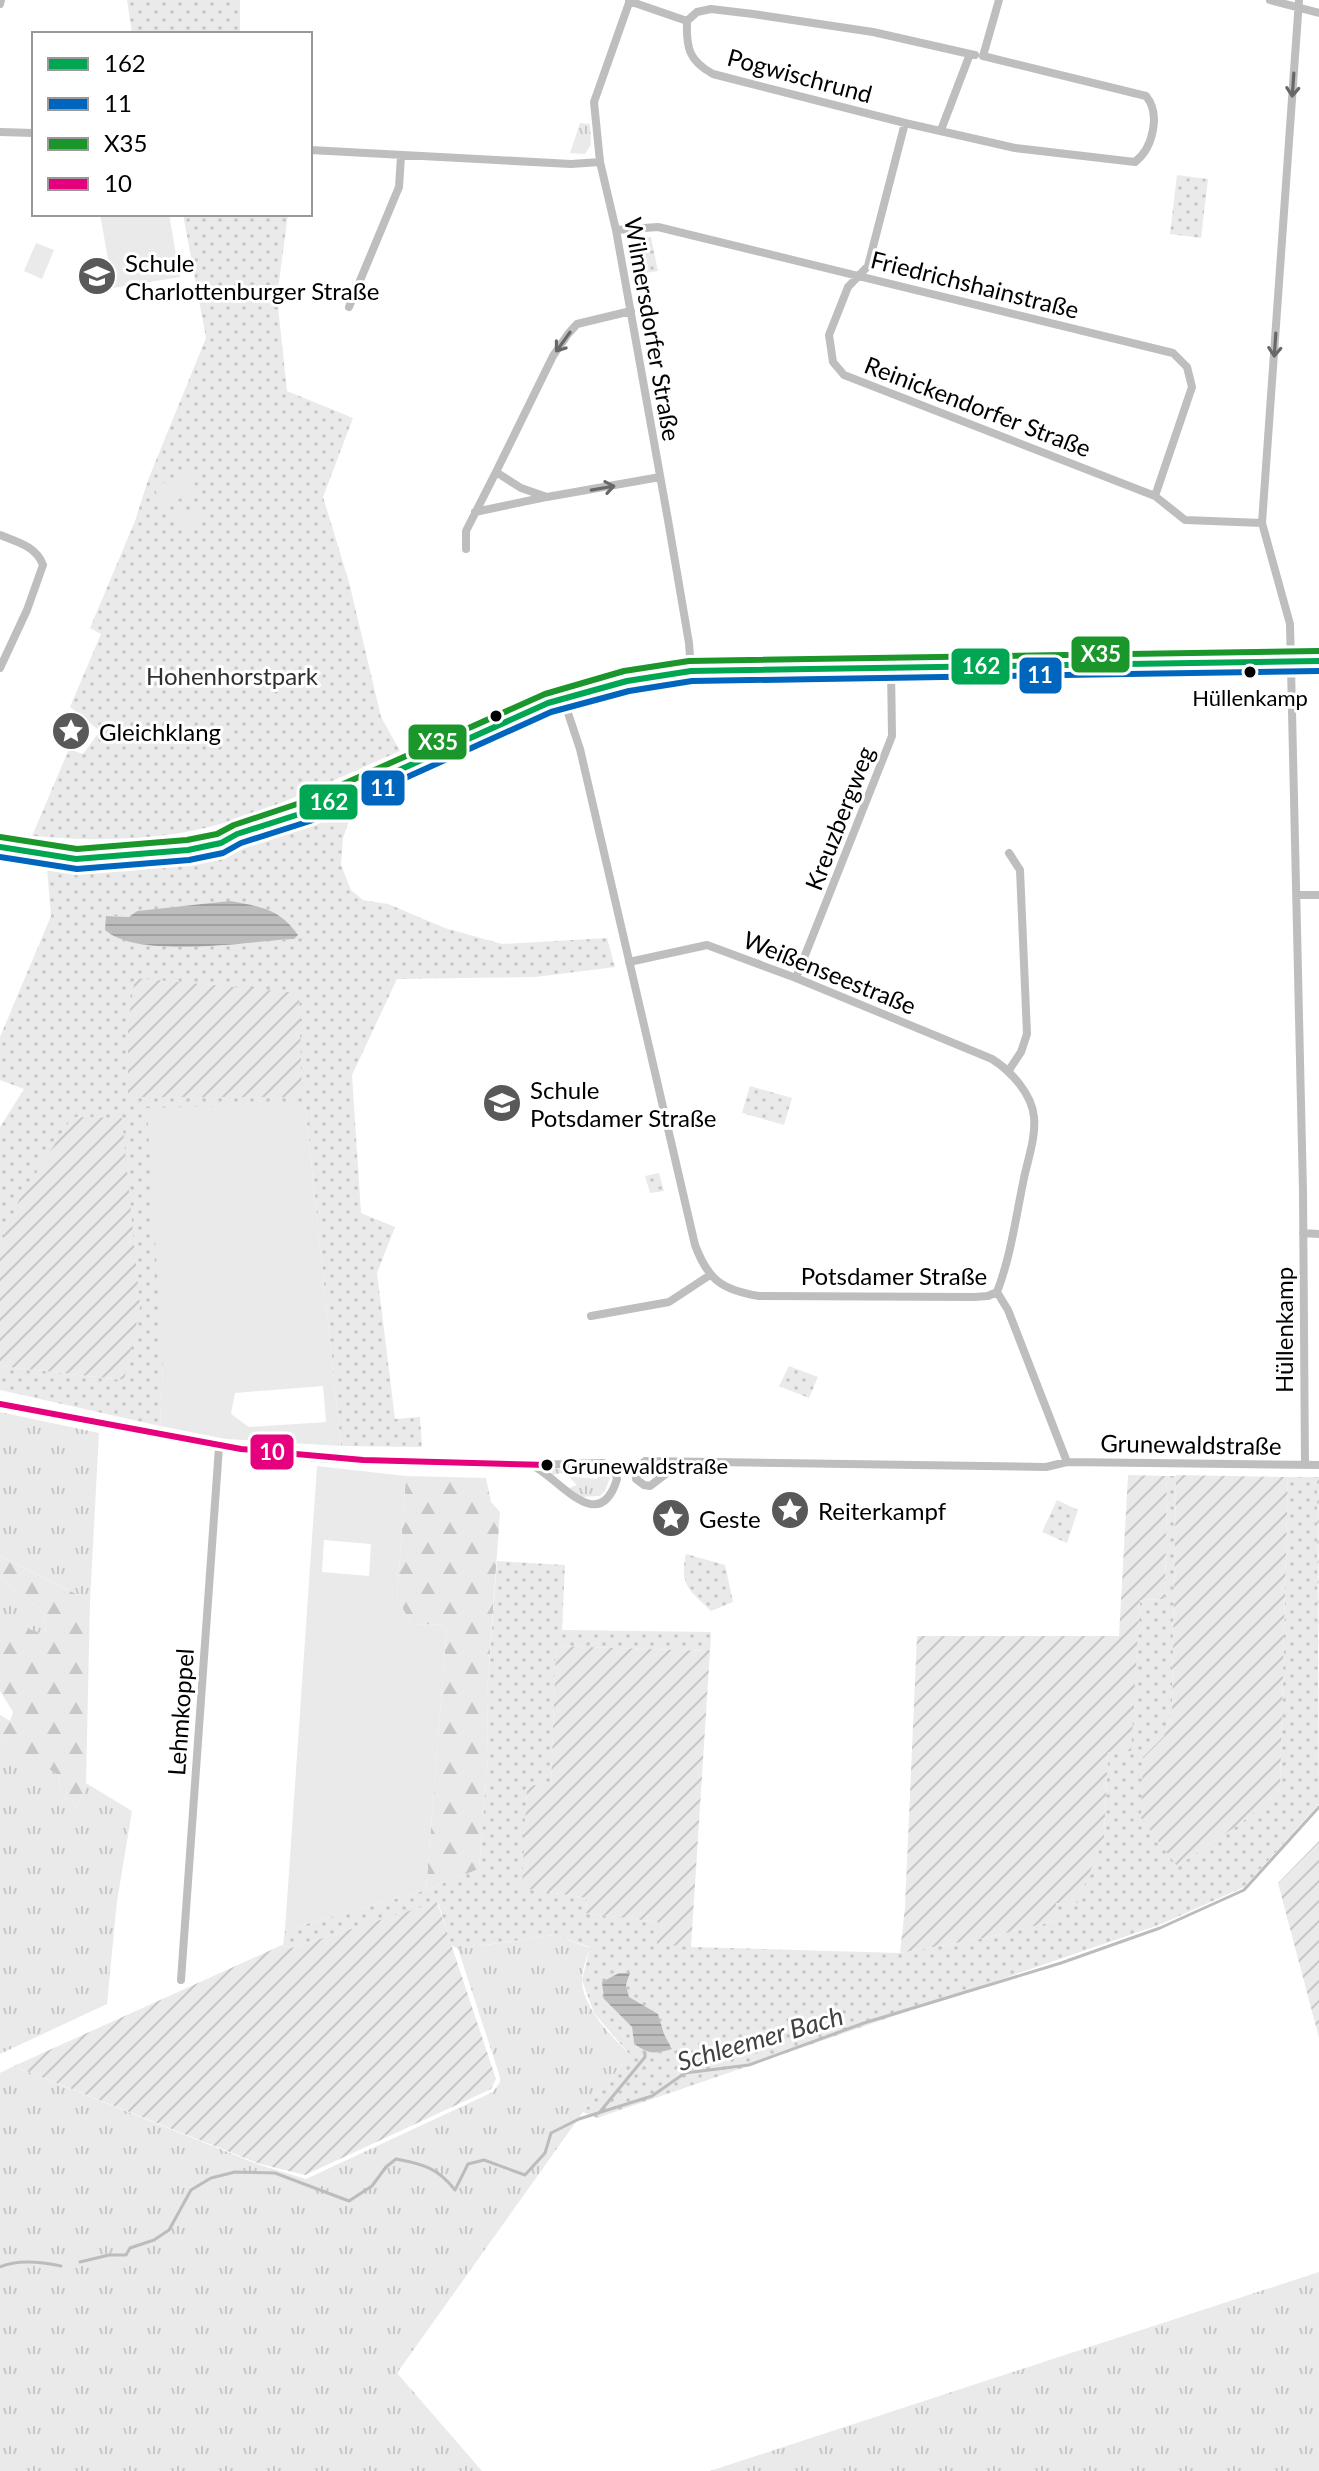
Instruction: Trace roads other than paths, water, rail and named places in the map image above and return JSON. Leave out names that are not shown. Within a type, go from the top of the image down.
[{"type":"street","points":[[983,56],[999,0]]},
{"type":"street","points":[[1270,0],[1298,4],[1319,13]]},
{"type":"street","points":[[630,1],[687,21]]},
{"type":"street","name":"Wilmersdorfer Straße","points":[[630,1],[594,102],[600,162],[631,311],[689,643],[691,671]]},
{"type":"street","name":"Hüllenkamp","points":[[1298,4],[1262,523],[1290,624],[1298,895],[1305,1465]]},
{"type":"street","name":"Pogwischrund","points":[[725,10],[873,32],[983,56],[1146,96],[1154,105],[1154,113],[1149,146],[1144,155],[1135,162],[1041,153],[905,123],[713,74],[696,65],[686,37],[687,21],[697,12],[725,10]]},
{"type":"street","points":[[941,130],[970,54]]},
{"type":"street","name":"Reinickendorfer Straße","points":[[905,123],[868,266],[848,287],[829,335],[833,362],[844,375],[1155,496],[1185,520],[1262,523]]},
{"type":"street","points":[[0,132],[32,133]]},
{"type":"street","points":[[312,150],[571,164],[600,162]]},
{"type":"street","points":[[349,307],[399,187],[401,156]]},
{"type":"street","name":"Friedrichshainstraße","points":[[616,230],[658,227],[1173,353],[1187,367],[1192,387],[1155,496]]},
{"type":"street","points":[[466,549],[466,531],[475,512],[553,356],[568,334],[577,324],[631,311]]},
{"type":"street","points":[[496,472],[521,488],[547,497]]},
{"type":"street","points":[[475,512],[660,477]]},
{"type":"street","points":[[0,535],[36,552],[43,569],[0,668]]},
{"type":"street","points":[[2,846],[36,852],[58,849],[102,855],[169,850],[186,843],[237,834],[306,812],[563,698],[627,681],[691,671],[1319,661]]},
{"type":"street","name":"Kreuzbergweg","points":[[796,978],[892,736],[891,668]]},
{"type":"street","points":[[563,698],[580,749],[695,1245],[710,1275],[669,1302],[591,1316]]},
{"type":"street","points":[[1009,853],[1020,870],[1027,1034],[1021,1052],[1009,1070]]},
{"type":"street","points":[[1298,895],[1319,895]]},
{"type":"street","name":"Weißenseestraße","points":[[629,962],[707,945],[796,978],[992,1059],[1009,1070],[1030,1102],[1034,1117],[1032,1141],[1006,1264],[997,1292]]},
{"type":"street","points":[[1303,1233],[1319,1234]]},
{"type":"street","name":"Potsdamer Straße","points":[[710,1275],[727,1288],[759,1296],[974,1297],[997,1292],[1008,1310],[1067,1462]]},
{"type":"street","points":[[0,1404],[219,1447],[328,1459],[532,1465],[603,1463],[614,1468],[617,1479],[607,1499],[593,1503],[575,1499],[532,1465]]},
{"type":"street","name":"Lehmkoppel","points":[[181,1980],[219,1447]]},
{"type":"street","name":"Grunewaldstraße","points":[[680,1463],[650,1486],[636,1479],[638,1467],[645,1461],[1046,1467],[1067,1462],[1319,1465]]},
{"type":"waterway","name":"Schleemer Bach","points":[[80,2262],[109,2255],[126,2255],[130,2248],[154,2240],[169,2230],[191,2190],[211,2178],[235,2172],[275,2173],[349,2201],[372,2186],[396,2159],[429,2168],[455,2190],[468,2164],[484,2160],[525,2175],[545,2153],[551,2133],[579,2119],[652,2096],[685,2073],[749,2065],[864,2023],[1061,1963],[1160,1928],[1244,1890],[1319,1807]]},
{"type":"waterway","points":[[599,2113],[645,2057],[645,2053]]},
{"type":"waterway","name":"Schleemer Bach","points":[[0,2267],[22,2262],[61,2266]]},
{"type":"place","name":"Schule Charlottenburger Straße","points":[[97,276]]},
{"type":"place","name":"Hüllenkamp","points":[[1250,672]]},
{"type":"place","name":"Gleichklang","points":[[71,731]]},
{"type":"place","name":"Schule Potsdamer Straße","points":[[502,1103]]},
{"type":"place","name":"Grunewaldstraße","points":[[547,1465]]},
{"type":"place","name":"Reiterkampf","points":[[790,1510]]},
{"type":"place","name":"Geste","points":[[671,1518]]},
{"type":"park label","name":"Hohenhorstpark","points":[[232,675]]}]
